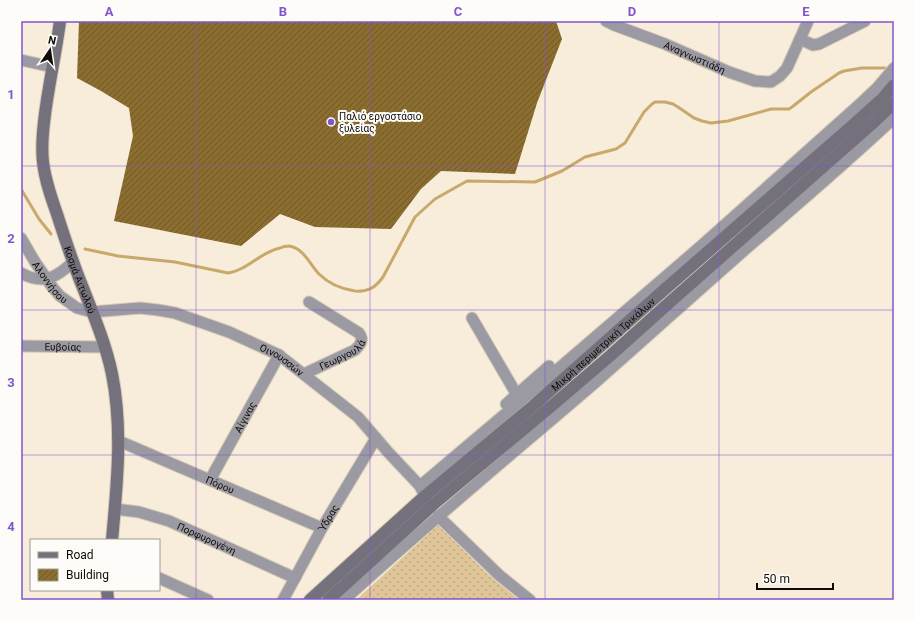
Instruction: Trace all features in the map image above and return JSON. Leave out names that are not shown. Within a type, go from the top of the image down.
[{"type":"main road","name":"Κοσμά Αιτωλού","points":[[60,21],[49,85],[42,139],[42,161],[47,182],[73,262],[92,312],[112,374],[119,441],[112,539]]},
{"type":"main road","name":"Μικρή περιμετρική Τρικάλων","points":[[310,600],[421,488],[533,406],[823,152],[879,101],[894,85]]},
{"type":"main road","name":"Μικρή περιμετρική Τρικάλων","points":[[328,600],[435,503],[611,355],[894,103]]},
{"type":"street","name":"Αναγνωστιάδη","points":[[606,21],[665,44],[729,72],[756,81],[771,82],[784,73],[800,39]]},
{"type":"street","points":[[808,21],[800,39],[813,44],[819,44],[865,21]]},
{"type":"street","points":[[21,60],[52,67]]},
{"type":"street","points":[[421,488],[862,103],[894,68]]},
{"type":"street","points":[[344,600],[438,516],[598,380],[894,118]]},
{"type":"street","name":"Αλοννήσου","points":[[21,238],[46,279],[60,296],[71,305],[92,312]]},
{"type":"street","points":[[21,273],[34,279],[46,279],[56,276],[73,262]]},
{"type":"street","name":"Γεωργουλά","points":[[304,374],[355,350],[362,339],[359,333],[309,302]]},
{"type":"street","name":"Οινουσσών","points":[[92,312],[140,308],[175,313],[229,332],[279,355],[358,417],[421,488]]},
{"type":"street","points":[[472,318],[517,395]]},
{"type":"street","name":"Ευβοίας","points":[[21,346],[104,347]]},
{"type":"street","name":"Αίγινας","points":[[210,480],[279,355]]},
{"type":"street","points":[[421,488],[549,366]]},
{"type":"street","name":"Ύδρας","points":[[283,600],[322,528],[376,438]]},
{"type":"street","name":"Πόρου","points":[[119,441],[322,528]]},
{"type":"street","name":"Πορφυρογένη","points":[[115,509],[139,512],[169,521],[295,578]]},
{"type":"street","points":[[438,516],[499,575],[530,600]]},
{"type":"street","points":[[160,578],[208,600]]},
{"type":"shaded area","points":[[438,525],[489,575],[519,600],[356,600]]},
{"type":"building","name":"Παλιό εργοστάσιο ξυλείας","points":[[79,21],[556,21],[562,39],[537,103],[515,174],[441,171],[421,189],[391,229],[315,227],[280,214],[241,246],[114,221],[133,136],[129,108],[77,78]]},
{"type":"waterway","points":[[85,249],[118,256],[175,262],[228,273],[242,268],[266,253],[289,246],[294,247],[303,253],[319,274],[331,283],[350,290],[364,291],[374,287],[383,277],[415,217],[435,199],[467,181],[535,182],[562,171],[585,157],[616,149],[625,143],[644,112],[655,102],[673,104],[694,118],[702,121],[711,123],[728,121],[771,109],[789,109],[811,92],[844,71],[862,68],[885,68]]},
{"type":"waterway","points":[[21,189],[39,219],[51,234]]},
{"type":"place","name":"Παλιό εργοστάσιο ξυλείας","points":[[331,122]]}]
